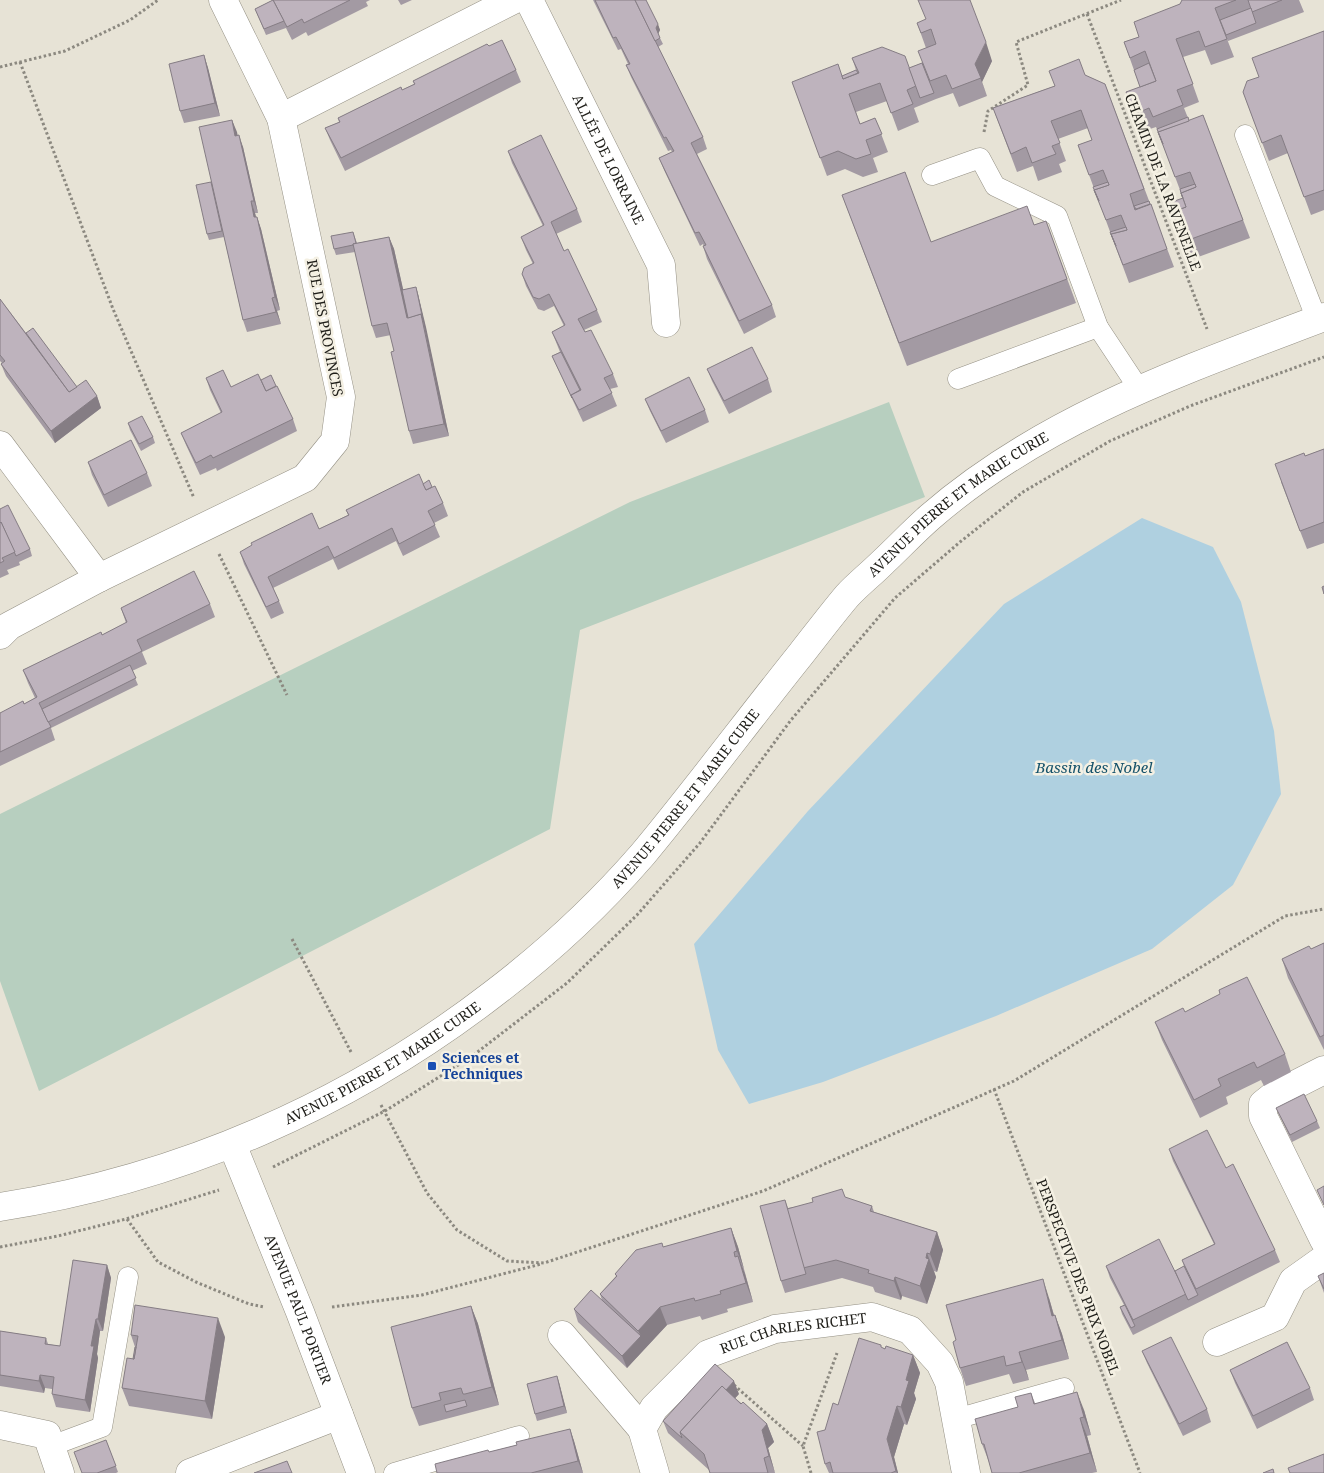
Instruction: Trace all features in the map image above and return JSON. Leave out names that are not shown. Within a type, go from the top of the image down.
[{"type":"street","name":"RUE DES PROVINCES","points":[[0,635],[9,626],[99,578],[304,478],[336,441],[341,397],[281,118],[223,0]]},
{"type":"street","points":[[281,118],[513,0]]},
{"type":"street","name":"ALLÉE DE LORRAINE","points":[[529,0],[661,265],[666,323]]},
{"type":"street","name":"AVENUE PIERRE ET MARIE CURIE","points":[[0,1207],[40,1201],[140,1176],[232,1144],[288,1120],[408,1054],[471,1011],[526,969],[570,930],[604,896],[672,818],[848,596],[932,516],[996,467],[1058,428],[1139,389],[1321,318]]},
{"type":"street","points":[[0,445],[99,578]]},
{"type":"street","points":[[1324,1070],[1272,1096],[1264,1104],[1263,1116],[1324,1240]]},
{"type":"street","name":"AVENUE PAUL PORTIER","points":[[232,1144],[251,1188],[361,1473]]},
{"type":"street","points":[[1217,1342],[1275,1316],[1293,1281],[1324,1259]]},
{"type":"street","name":"RUE CHARLES RICHET","points":[[649,1452],[654,1408],[708,1354],[775,1329],[872,1317],[910,1330],[940,1363],[949,1382],[966,1473]]},
{"type":"street","name":"RUE CHARLES RICHET","points":[[562,1335],[649,1452]]},
{"type":"street","points":[[190,1473],[339,1415]]},
{"type":"street","points":[[0,1425],[47,1434],[60,1473]]},
{"type":"lane","points":[[1245,135],[1321,318]]},
{"type":"lane","points":[[932,175],[980,158],[995,186],[1057,216],[1098,327],[1139,389]]},
{"type":"lane","points":[[958,379],[1098,327]]},
{"type":"lane","points":[[51,1446],[102,1427],[128,1277]]},
{"type":"lane","points":[[956,1419],[1064,1388]]},
{"type":"lane","points":[[394,1473],[520,1436]]},
{"type":"path","points":[[0,67],[65,51],[130,20],[158,0]]},
{"type":"path","points":[[980,158],[988,111],[1028,85],[1016,42],[1121,0]]},
{"type":"path","name":"CHAMIN DE LA RAVENELLE","points":[[1087,14],[1218,358]]},
{"type":"path","points":[[20,62],[113,309],[206,526],[287,695]]},
{"type":"path","points":[[292,939],[427,1193],[457,1230],[507,1261],[544,1264],[763,1190],[1014,1081],[1285,916],[1324,909]]},
{"type":"path","name":"PERSPECTIVE DES PRIX NOBEL","points":[[994,1089],[1140,1473]]},
{"type":"path","points":[[803,1446],[849,1320]]},
{"type":"path","points":[[708,1354],[725,1377],[803,1446],[811,1473]]},
{"type":"green space","points":[[889,402],[925,497],[580,630],[550,829],[39,1091],[0,981],[0,814],[630,502]]},
{"type":"water","name":"Bassin des Nobel","points":[[1142,518],[1213,547],[1241,602],[1274,731],[1281,794],[1233,885],[1152,949],[996,1016],[823,1082],[749,1104],[718,1050],[694,944],[808,811],[1004,604]]},
{"type":"building","points":[[273,0],[350,0],[304,23],[302,19],[287,27]]},
{"type":"building","points":[[273,0],[284,21],[264,29],[255,9]]},
{"type":"building","points":[[595,0],[635,0],[703,137],[691,143],[772,305],[739,321],[703,246],[706,245],[699,232],[695,233],[659,158],[674,151],[666,137],[664,138],[626,65],[630,64],[616,37],[613,38]]},
{"type":"building","points":[[635,0],[646,0],[658,24],[656,28],[660,38],[655,41]]},
{"type":"building","points":[[918,0],[970,0],[986,42],[975,64],[981,78],[952,89],[946,75],[930,81],[918,51],[936,44],[931,29],[921,33],[917,23],[926,19]]},
{"type":"building","points":[[1182,0],[1236,0],[1215,8],[1227,39],[1205,47],[1199,31],[1176,39],[1193,84],[1177,90],[1183,105],[1153,117],[1149,108],[1135,114],[1126,92],[1156,81],[1145,51],[1130,58],[1124,42],[1139,37],[1134,22],[1180,4]]},
{"type":"building","points":[[1248,0],[1282,0],[1252,12]]},
{"type":"building","points":[[1251,8],[1256,23],[1226,35],[1220,20]]},
{"type":"building","points":[[1324,31],[1324,190],[1304,197],[1281,135],[1262,143],[1243,92],[1247,81],[1259,77],[1252,58]]},
{"type":"building","points":[[502,40],[516,70],[341,158],[325,128],[340,122],[338,118],[401,87],[402,90],[415,84],[413,81],[487,44],[489,46]]},
{"type":"building","points":[[882,47],[905,56],[916,86],[907,90],[913,104],[891,113],[880,83],[849,94],[860,124],[875,118],[882,134],[866,140],[871,154],[856,159],[838,151],[820,158],[792,82],[838,64],[843,79],[859,73],[852,58]]},
{"type":"building","points":[[204,55],[215,103],[180,111],[169,64]]},
{"type":"building","points":[[1079,59],[1085,75],[1105,84],[1144,189],[1130,194],[1135,210],[1151,204],[1167,249],[1123,265],[1111,234],[1127,230],[1121,215],[1106,220],[1094,190],[1109,185],[1103,170],[1089,175],[1078,145],[1092,140],[1081,110],[1051,121],[1060,143],[1052,146],[1056,154],[1032,163],[1026,147],[1011,154],[993,108],[1055,86],[1049,71]]},
{"type":"building","points":[[922,63],[934,93],[920,98],[909,68]]},
{"type":"building","points":[[1149,63],[1156,81],[1140,87],[1134,70]]},
{"type":"building","points":[[856,70],[858,73],[843,79],[842,76]]},
{"type":"building","points":[[1203,115],[1243,220],[1183,242],[1172,212],[1186,207],[1181,193],[1196,187],[1190,172],[1175,177],[1158,132]]},
{"type":"building","points":[[1188,117],[1189,121],[1158,132],[1157,129]]},
{"type":"building","points":[[232,120],[235,136],[239,135],[254,201],[251,201],[254,217],[257,217],[275,297],[272,298],[276,312],[243,320],[199,127]]},
{"type":"building","points":[[541,135],[577,209],[551,222],[564,251],[568,249],[597,310],[578,319],[585,332],[591,330],[613,374],[604,378],[612,393],[579,410],[571,395],[581,390],[552,332],[565,325],[549,294],[539,299],[533,297],[522,274],[524,268],[534,263],[521,237],[544,225],[508,151]]},
{"type":"building","points":[[905,172],[931,242],[1027,206],[1034,225],[1046,221],[1067,279],[899,343],[842,195]]},
{"type":"building","points":[[211,182],[222,231],[207,234],[196,185]]},
{"type":"building","points":[[1108,182],[1109,185],[1094,190],[1093,187]]},
{"type":"building","points":[[1195,184],[1196,187],[1181,193],[1180,189]]},
{"type":"building","points":[[1183,198],[1186,207],[1172,212],[1169,203]]},
{"type":"building","points":[[1149,201],[1150,204],[1136,209],[1134,206]]},
{"type":"building","points":[[1126,227],[1127,230],[1111,234],[1116,246],[1110,232]]},
{"type":"building","points":[[353,232],[356,243],[334,249],[331,236]]},
{"type":"building","points":[[389,237],[407,318],[421,314],[444,424],[409,431],[391,352],[394,351],[387,323],[372,326],[353,244]]},
{"type":"building","points":[[416,287],[423,320],[421,314],[408,318],[402,290]]},
{"type":"building","points":[[0,299],[69,392],[86,380],[97,396],[51,431],[1,364],[5,361],[0,355]]},
{"type":"building","points":[[33,328],[77,387],[69,392],[26,333]]},
{"type":"building","points":[[752,347],[768,379],[724,401],[707,369]]},
{"type":"building","points":[[561,352],[580,390],[571,395],[572,398],[552,356]]},
{"type":"building","points":[[223,370],[231,387],[258,374],[266,391],[277,386],[293,419],[213,458],[211,455],[196,463],[181,433],[222,412],[206,378]]},
{"type":"building","points":[[271,375],[276,386],[266,391],[261,380]]},
{"type":"building","points":[[689,377],[705,410],[661,431],[645,399]]},
{"type":"building","points":[[142,416],[153,437],[139,444],[128,423]]},
{"type":"building","points":[[131,440],[147,473],[104,495],[88,462]]},
{"type":"building","points":[[1324,449],[1324,522],[1300,531],[1275,464],[1304,453],[1305,456]]},
{"type":"building","points":[[419,474],[426,490],[435,486],[443,503],[428,511],[435,525],[399,544],[392,528],[334,558],[328,546],[268,577],[279,601],[266,607],[240,552],[252,545],[251,543],[312,513],[319,529],[349,515],[346,510]]},
{"type":"building","points":[[429,480],[432,487],[426,490],[423,484]]},
{"type":"building","points":[[8,505],[30,549],[16,556],[0,523],[0,509]]},
{"type":"building","points":[[0,523],[15,552],[2,558],[4,561],[0,563]]},
{"type":"building","points":[[194,571],[210,604],[137,640],[142,651],[39,703],[51,727],[0,752],[0,713],[23,701],[24,704],[37,697],[23,670],[101,632],[102,635],[127,622],[121,608]]},
{"type":"building","points":[[130,665],[136,678],[48,722],[42,709]]},
{"type":"building","points":[[1324,943],[1324,1035],[1320,1037],[1282,959],[1309,946],[1311,949]]},
{"type":"building","points":[[1247,977],[1285,1054],[1257,1068],[1254,1062],[1218,1079],[1221,1086],[1194,1100],[1155,1022],[1183,1008],[1185,1012],[1220,994],[1219,990]]},
{"type":"building","points":[[1304,1094],[1317,1121],[1290,1135],[1276,1108]]},
{"type":"building","points":[[1207,1130],[1226,1168],[1233,1164],[1275,1250],[1196,1289],[1182,1260],[1215,1244],[1169,1149]]},
{"type":"building","points":[[1324,1186],[1324,1205],[1317,1190]]},
{"type":"building","points":[[842,1189],[845,1197],[872,1206],[870,1211],[937,1232],[930,1254],[927,1253],[926,1258],[929,1259],[920,1286],[895,1277],[894,1281],[868,1273],[869,1270],[836,1260],[803,1268],[787,1209],[813,1202],[812,1198]]},
{"type":"building","points":[[785,1200],[806,1274],[781,1281],[760,1206]]},
{"type":"building","points":[[731,1228],[737,1251],[734,1252],[735,1257],[738,1256],[746,1283],[720,1291],[721,1294],[695,1301],[694,1298],[660,1307],[638,1331],[600,1294],[617,1276],[615,1274],[636,1250],[662,1243],[663,1247]]},
{"type":"building","points":[[1159,1239],[1186,1294],[1133,1320],[1106,1266]]},
{"type":"building","points":[[73,1260],[107,1265],[98,1319],[96,1319],[91,1346],[94,1346],[85,1400],[52,1394],[54,1377],[40,1375],[39,1381],[0,1375],[0,1331],[46,1338],[45,1344],[60,1346]]},
{"type":"building","points":[[1184,1266],[1198,1295],[1188,1300],[1175,1271]]},
{"type":"building","points":[[1324,1273],[1324,1289],[1318,1276]]},
{"type":"building","points":[[1043,1279],[1052,1316],[1055,1315],[1062,1340],[1019,1352],[1022,1362],[1006,1366],[1004,1356],[960,1368],[953,1342],[956,1340],[946,1305]]},
{"type":"building","points":[[591,1290],[641,1336],[622,1356],[574,1309]]},
{"type":"building","points":[[135,1305],[218,1318],[205,1401],[122,1388],[127,1358],[134,1359],[138,1336],[131,1335]]},
{"type":"building","points":[[1125,1305],[1135,1326],[1131,1328],[1120,1307]]},
{"type":"building","points":[[471,1306],[492,1387],[465,1394],[463,1394],[461,1388],[439,1393],[441,1400],[412,1408],[391,1327]]},
{"type":"building","points":[[1171,1337],[1207,1409],[1179,1424],[1142,1351]]},
{"type":"building","points":[[859,1338],[881,1345],[885,1349],[886,1346],[913,1355],[906,1380],[909,1381],[901,1407],[897,1406],[887,1439],[896,1471],[891,1473],[833,1473],[830,1462],[825,1464],[817,1432],[825,1430],[833,1403],[838,1405]]},
{"type":"building","points":[[1287,1342],[1310,1388],[1253,1416],[1230,1370]]},
{"type":"building","points":[[715,1364],[734,1381],[726,1390],[722,1386],[680,1432],[682,1438],[663,1421]]},
{"type":"building","points":[[557,1376],[564,1406],[535,1414],[527,1384]]},
{"type":"building","points":[[722,1386],[767,1424],[762,1430],[769,1456],[764,1458],[768,1473],[710,1473],[704,1454],[680,1432]]},
{"type":"building","points":[[1077,1392],[1084,1417],[1080,1418],[1090,1453],[1019,1473],[992,1473],[975,1419],[1018,1407],[1015,1397],[1031,1393],[1034,1404]]},
{"type":"building","points":[[465,1400],[467,1406],[446,1412],[444,1405]]},
{"type":"building","points":[[570,1429],[578,1461],[531,1473],[437,1473],[435,1464],[488,1450],[489,1452],[517,1445],[516,1442]]},
{"type":"building","points":[[106,1440],[116,1466],[97,1473],[82,1473],[74,1452]]},
{"type":"building","points":[[1324,1454],[1324,1473],[1290,1473],[1288,1468]]},
{"type":"building","points":[[287,1461],[292,1473],[254,1473]]},
{"type":"building","points":[[1273,1469],[1274,1473],[1263,1473]]},
{"type":"place","name":"Sciences et Techniques","points":[[432,1066]]}]
